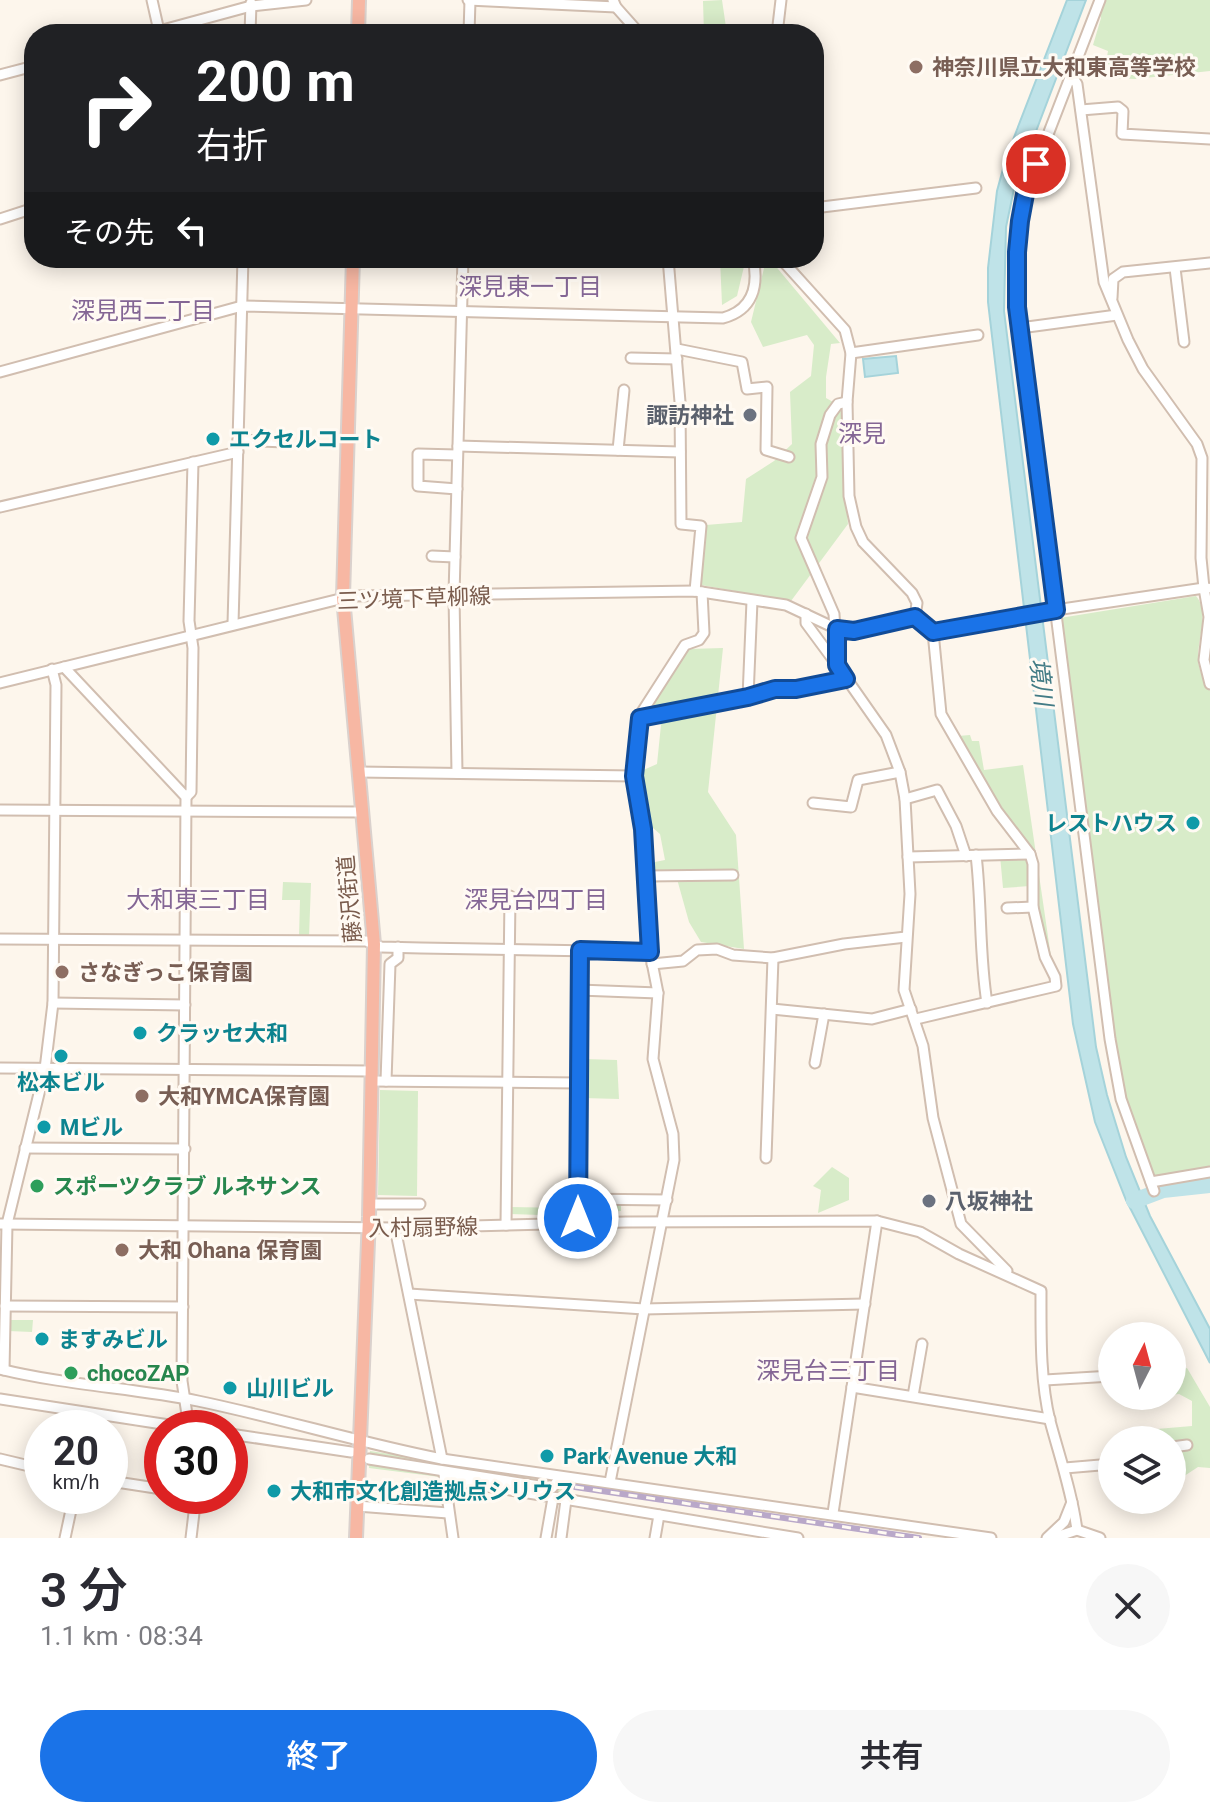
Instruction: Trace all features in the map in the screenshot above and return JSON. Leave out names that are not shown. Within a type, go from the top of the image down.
[{"type":"highway","points":[[358,24],[359,0]]},
{"type":"highway","name":"藤沢街道","points":[[353,268],[343,597],[374,944],[368,1228],[356,1447],[356,1538]]},
{"type":"street","points":[[152,0],[157,24]]},
{"type":"street","points":[[182,24],[251,3],[306,0]]},
{"type":"street","points":[[469,24],[469,0],[615,3],[632,24]]},
{"type":"street","points":[[778,24],[781,0]]},
{"type":"street","points":[[1100,0],[1025,194],[1017,252],[1020,328],[1110,1039],[1121,1099],[1152,1186],[1210,1172]]},
{"type":"street","points":[[250,24],[251,3]]},
{"type":"street","points":[[0,75],[24,69]]},
{"type":"street","points":[[1071,75],[1077,84],[1104,282],[1143,369],[1200,452],[1201,558],[1209,617],[1204,660],[1210,684]]},
{"type":"street","points":[[1081,110],[1118,107],[1123,111],[1122,134],[1210,139]]},
{"type":"street","points":[[824,207],[976,188]]},
{"type":"street","points":[[0,219],[24,211]]},
{"type":"street","points":[[1112,302],[1116,275],[1210,263]]},
{"type":"street","points":[[233,624],[243,268]]},
{"type":"street","points":[[457,773],[454,595],[463,268]]},
{"type":"street","points":[[610,1482],[674,1160],[673,1134],[653,1059],[658,993],[650,952],[643,829],[634,776],[640,718],[685,645],[699,640],[704,633],[699,592],[701,526],[681,524],[677,354],[669,268]]},
{"type":"street","points":[[0,372],[242,306],[723,318],[742,309],[751,299],[756,281],[754,268]]},
{"type":"street","points":[[788,268],[840,321],[849,342],[849,496],[858,533],[877,558],[912,593],[917,603],[915,617]]},
{"type":"street","points":[[1175,268],[1184,342]]},
{"type":"street","points":[[1020,328],[1117,315]]},
{"type":"street","points":[[851,353],[978,335]]},
{"type":"street","points":[[631,358],[677,354],[742,362],[747,389],[767,387],[766,450],[789,457]]},
{"type":"street","points":[[618,450],[624,390]]},
{"type":"street","points":[[837,665],[834,614],[801,538],[822,477],[821,444],[830,415],[838,404],[847,402]]},
{"type":"street","points":[[238,440],[285,442]]},
{"type":"street","points":[[457,489],[418,486],[418,454],[458,450],[680,452]]},
{"type":"street","points":[[0,507],[238,452]]},
{"type":"street","points":[[186,797],[191,792],[193,462]]},
{"type":"street","points":[[432,556],[455,557]]},
{"type":"street","points":[[933,632],[1015,616],[1207,588]]},
{"type":"street","name":"三ツ境下草柳線","points":[[0,683],[343,597],[699,592],[786,605],[837,629]]},
{"type":"street","points":[[748,697],[752,601]]},
{"type":"street","points":[[806,614],[806,623],[886,735],[900,772],[905,799],[910,894],[904,990],[923,1046],[933,1118],[961,1224],[1012,1276],[1041,1291],[1041,1341],[1050,1419],[1073,1500],[1077,1530]]},
{"type":"street","points":[[837,629],[854,631],[915,617]]},
{"type":"street","points":[[915,617],[933,632],[941,714],[997,811],[1030,854],[1033,864],[1033,907],[1045,957],[1056,986],[916,1019]]},
{"type":"street","points":[[64,667],[186,797],[184,1410]]},
{"type":"street","points":[[52,669],[56,685],[53,1003],[45,1069],[4,1224],[2,1370],[43,1379],[183,1399],[356,1447]]},
{"type":"street","points":[[640,718],[775,689],[796,689],[846,679]]},
{"type":"street","points":[[359,772],[634,776]]},
{"type":"street","points":[[813,803],[851,807],[858,780],[900,772]]},
{"type":"street","points":[[905,799],[937,790],[971,856],[981,896],[981,964],[987,1003]]},
{"type":"street","points":[[0,810],[362,812]]},
{"type":"street","points":[[908,857],[1030,854]]},
{"type":"street","points":[[646,876],[733,875]]},
{"type":"street","points":[[506,1225],[510,896]]},
{"type":"street","points":[[1007,908],[1033,907]]},
{"type":"street","points":[[652,964],[683,961],[697,950],[717,949],[733,955],[773,958],[844,944],[906,937]]},
{"type":"street","points":[[0,939],[366,941],[398,947],[650,952]]},
{"type":"street","points":[[386,1081],[390,964],[398,958],[398,947]]},
{"type":"street","points":[[578,1224],[580,950]]},
{"type":"street","points":[[766,1158],[773,958]]},
{"type":"street","points":[[579,990],[658,993]]},
{"type":"street","points":[[53,1003],[185,1005]]},
{"type":"street","points":[[772,1009],[872,1019],[911,1009]]},
{"type":"street","points":[[815,1063],[824,1014]]},
{"type":"street","points":[[0,1068],[371,1076],[386,1081],[579,1083]]},
{"type":"street","points":[[25,1148],[185,1149]]},
{"type":"street","points":[[578,1199],[667,1200]]},
{"type":"street","points":[[376,1204],[420,1204]]},
{"type":"street","points":[[833,1513],[877,1221]]},
{"type":"street","name":"入村扇野線","points":[[4,1224],[395,1228],[877,1221],[920,1232],[959,1254],[1012,1276]]},
{"type":"street","points":[[395,1228],[442,1459]]},
{"type":"street","points":[[409,1294],[644,1309],[865,1304]]},
{"type":"street","points":[[5,1306],[183,1307]]},
{"type":"street","points":[[913,1396],[922,1344]]},
{"type":"street","points":[[1045,1380],[1098,1377]]},
{"type":"street","points":[[852,1387],[1050,1419]]},
{"type":"street","points":[[0,1399],[144,1421]]},
{"type":"street","points":[[248,1436],[356,1447],[991,1538]]},
{"type":"street","points":[[0,1459],[24,1465]]},
{"type":"street","points":[[369,1459],[552,1494],[566,1500],[760,1535],[795,1538]]},
{"type":"street","points":[[1065,1468],[1098,1465]]},
{"type":"street","points":[[444,1475],[453,1538]]},
{"type":"street","points":[[546,1538],[552,1494],[559,1479]]},
{"type":"street","points":[[561,1538],[566,1500]]},
{"type":"street","points":[[1047,1538],[1064,1522],[1073,1500]]},
{"type":"street","points":[[357,1506],[448,1513]]},
{"type":"street","points":[[67,1537],[71,1514]]},
{"type":"street","points":[[191,1538],[194,1514]]},
{"type":"street","points":[[655,1538],[659,1515]]},
{"type":"street","points":[[1053,1538],[1077,1530],[1100,1538]]},
{"type":"green space","points":[[722,0],[726,24],[704,24],[703,1]]},
{"type":"green space","points":[[1095,0],[1210,0],[1210,71],[1135,79],[1113,78],[1106,62],[1108,51],[1093,45],[1101,18]]},
{"type":"green space","points":[[720,268],[744,268],[737,296],[722,305]]},
{"type":"green space","points":[[764,268],[777,268],[840,343],[831,344],[826,398],[844,408],[843,466],[848,524],[791,601],[701,585],[706,525],[742,522],[746,479],[774,461],[792,444],[790,392],[811,376],[814,345],[807,335],[763,347],[751,322]]},
{"type":"green space","points":[[1196,596],[1203,618],[1199,664],[1210,691],[1210,1168],[1153,1178],[1127,1106],[1116,1045],[1060,618]]},
{"type":"green space","points":[[723,648],[708,792],[736,835],[744,949],[701,942],[689,922],[677,879],[653,883],[650,863],[665,860],[660,834],[645,821],[639,772],[657,764],[661,725],[648,710],[688,649]]},
{"type":"green space","points":[[970,735],[972,741],[979,741],[984,770],[1023,765],[1037,862],[958,736]]},
{"type":"green space","points":[[1024,854],[1030,865],[1030,886],[1003,888],[1000,856]]},
{"type":"green space","points":[[1038,866],[1052,964],[1035,905]]},
{"type":"green space","points":[[283,882],[311,883],[309,937],[299,937],[300,900],[282,900]]},
{"type":"green space","points":[[584,1059],[617,1060],[619,1099],[583,1098]]},
{"type":"green space","points":[[380,1090],[418,1091],[417,1196],[378,1195]]},
{"type":"green space","points":[[832,1167],[849,1178],[849,1200],[818,1213],[821,1190],[813,1186]]},
{"type":"green space","points":[[621,1202],[621,1211],[583,1213],[583,1203]]},
{"type":"green space","points":[[510,1207],[570,1208],[571,1216],[510,1214]]},
{"type":"green space","points":[[8,1320],[33,1320],[32,1332],[8,1331]]},
{"type":"green space","points":[[1186,1368],[1210,1407],[1210,1468],[1198,1467],[1186,1475],[1186,1427],[1192,1426],[1192,1401],[1186,1398]]},
{"type":"green space","points":[[370,1451],[570,1481],[567,1498],[440,1475],[369,1468]]},
{"type":"water","name":"境川","points":[[1067,0],[1086,0],[1014,189],[1006,227],[1004,311],[1096,1047],[1126,1157],[1150,1216],[1210,1329],[1210,1363],[1126,1200],[1095,1122],[1073,1024],[988,302],[988,268],[997,191],[1006,158]]},
{"type":"water","points":[[896,356],[898,373],[865,377],[863,359]]},
{"type":"waterway","points":[[1134,1201],[1163,1190],[1210,1185]]},
{"type":"railway","points":[[575,1487],[919,1538]]},
{"type":"place","name":"神奈川県立大和東高等学校","points":[[916,67]]},
{"type":"place","name":"諏訪神社","points":[[750,415]]},
{"type":"place","name":"エクセルコート","points":[[213,439]]},
{"type":"place","name":"レストハウス","points":[[1193,823]]},
{"type":"place","name":"さなぎっこ保育園","points":[[62,972]]},
{"type":"place","name":"クラッセ大和","points":[[140,1033]]},
{"type":"place","name":"松本ビル","points":[[61,1056]]},
{"type":"place","name":"大和YMCA保育園","points":[[142,1096]]},
{"type":"place","name":"Mビル","points":[[44,1127]]},
{"type":"place","name":"スポーツクラブ ルネサンス","points":[[37,1186]]},
{"type":"place","name":"八坂神社","points":[[929,1201]]},
{"type":"place","name":"大和 Ohana 保育園","points":[[122,1250]]},
{"type":"place","name":"ますみビル","points":[[42,1339]]},
{"type":"place","name":"chocoZAP","points":[[71,1373]]},
{"type":"place","name":"山川ビル","points":[[230,1388]]},
{"type":"place","name":"Park Avenue 大和","points":[[547,1456]]},
{"type":"place","name":"大和市文化創造拠点シリウス","points":[[274,1491]]},
{"type":"district","name":"深見東一丁目","points":[[530,287]]},
{"type":"district","name":"深見西二丁目","points":[[143,311]]},
{"type":"district","name":"深見","points":[[862,434]]},
{"type":"district","name":"大和東三丁目","points":[[198,900]]},
{"type":"district","name":"深見台四丁目","points":[[536,900]]},
{"type":"district","name":"深見台三丁目","points":[[828,1371]]},
{"type":"route","points":[[578,1218],[580,950],[650,952],[643,829],[634,776],[640,718],[775,689],[796,689],[846,679],[837,665],[837,629],[854,631],[915,617],[933,632],[1056,610],[1017,307],[1020,221],[1025,194],[1036,164]]}]
